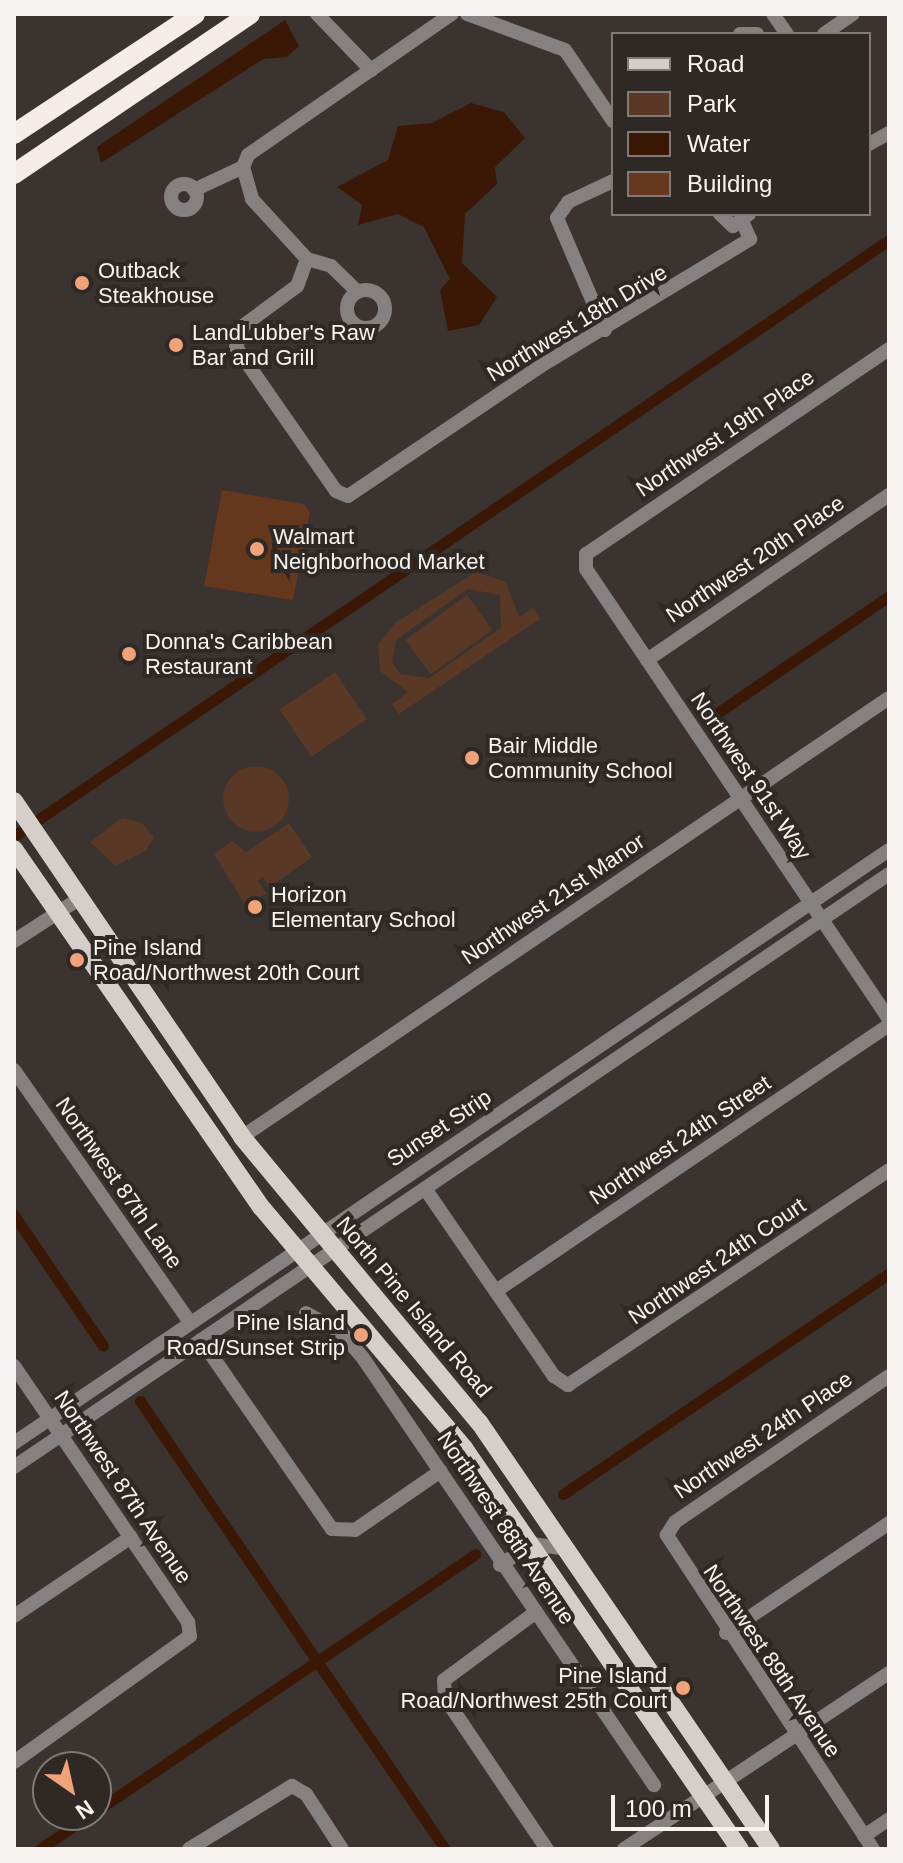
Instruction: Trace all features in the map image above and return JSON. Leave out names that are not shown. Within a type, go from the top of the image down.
[{"type":"highway","points":[[14,134],[195,14]]},
{"type":"highway","points":[[14,174],[250,14]]},
{"type":"main road","name":"North Pine Island Road","points":[[14,801],[242,1137],[479,1422],[771,1849]]},
{"type":"main road","points":[[19,857],[297,1250],[400,1365],[532,1544],[740,1849]]},
{"type":"street","points":[[317,14],[371,70]]},
{"type":"street","points":[[358,292],[331,266],[307,259],[252,199],[243,167],[248,155],[452,14]]},
{"type":"street","points":[[467,14],[565,50],[611,118]]},
{"type":"street","points":[[827,32],[853,14]]},
{"type":"street","points":[[871,143],[889,133]]},
{"type":"street","points":[[194,190],[243,167]]},
{"type":"street","points":[[605,330],[557,218],[568,202],[611,182]]},
{"type":"street","points":[[721,216],[728,225],[746,219]]},
{"type":"street","name":"Northwest 18th Drive","points":[[307,259],[297,286],[243,326],[236,347],[336,491],[348,496],[750,239],[746,219]]},
{"type":"street","name":"Northwest 19th Place","points":[[586,554],[889,349]]},
{"type":"street","name":"Northwest 20th Place","points":[[647,660],[889,495]]},
{"type":"street","name":"Northwest 91st Way","points":[[586,554],[586,569],[889,1019]]},
{"type":"street","name":"Northwest 21st Manor","points":[[242,1137],[889,698]]},
{"type":"street","name":"Sunset Strip","points":[[14,1443],[189,1321],[889,850]]},
{"type":"street","name":"Sunset Strip","points":[[14,1467],[889,874]]},
{"type":"street","points":[[14,941],[79,899]]},
{"type":"street","name":"Northwest 24th Street","points":[[496,1291],[889,1025]]},
{"type":"street","name":"Northwest 87th Lane","points":[[14,1070],[18,1086],[189,1321]]},
{"type":"street","name":"Northwest 24th Court","points":[[496,1291],[554,1376],[568,1385],[889,1170]]},
{"type":"street","points":[[426,1190],[496,1291]]},
{"type":"street","name":"Northwest 88th Avenue","points":[[306,1313],[342,1333],[441,1471],[500,1565],[536,1612],[654,1785]]},
{"type":"street","points":[[201,1340],[332,1529],[343,1533],[441,1471]]},
{"type":"street","name":"Northwest 87th Avenue","points":[[14,1366],[131,1537],[190,1636],[14,1762]]},
{"type":"street","name":"Northwest 24th Place","points":[[667,1535],[675,1522],[889,1376]]},
{"type":"street","points":[[726,1633],[889,1523]]},
{"type":"street","name":"Northwest 89th Avenue","points":[[667,1535],[726,1633],[868,1843]]},
{"type":"street","points":[[14,1616],[131,1537]]},
{"type":"street","points":[[500,1565],[532,1544],[568,1549]]},
{"type":"street","points":[[536,1612],[444,1680],[445,1698],[547,1849]]},
{"type":"street","points":[[624,1849],[889,1673]]},
{"type":"street","points":[[189,1849],[292,1786],[306,1794],[342,1849]]},
{"type":"street","points":[[868,1843],[889,1819]]},
{"type":"green space","points":[[476,572],[506,582],[519,617],[533,608],[540,619],[399,714],[392,704],[408,692],[380,671],[378,645],[395,623]],"holes":[[[468,589],[500,595],[501,628],[429,678],[400,674],[392,662],[396,640]]]},
{"type":"green space","points":[[467,595],[492,630],[431,674],[406,640]]},
{"type":"green space","points":[[335,672],[367,719],[311,757],[279,709]]},
{"type":"green space","points":[[256,766],[269,768],[284,781],[289,799],[287,812],[274,827],[256,832],[243,830],[228,817],[223,799],[225,786],[238,771]]},
{"type":"green space","points":[[122,818],[142,823],[154,837],[146,851],[115,866],[90,842]]},
{"type":"green space","points":[[289,823],[312,857],[270,887],[263,877],[258,881],[267,894],[244,903],[214,854],[232,841],[246,852]]},
{"type":"water","points":[[285,20],[299,46],[287,57],[263,59],[101,163],[97,147]]},
{"type":"water","points":[[471,103],[504,112],[525,138],[495,167],[497,184],[465,214],[462,263],[497,297],[479,325],[448,331],[440,290],[450,279],[424,227],[398,214],[358,225],[362,205],[337,187],[388,160],[398,126],[432,123]]},
{"type":"building","name":"Walmart Neighborhood Market","points":[[222,490],[304,504],[310,512],[293,600],[204,586]]},
{"type":"waterway","points":[[14,836],[889,240]]},
{"type":"waterway","points":[[710,718],[889,596]]},
{"type":"waterway","points":[[14,1215],[103,1346]]},
{"type":"waterway","points":[[563,1494],[889,1273]]},
{"type":"waterway","points":[[140,1401],[445,1849]]},
{"type":"waterway","points":[[112,1800],[475,1554]]},
{"type":"waterway","points":[[40,1849],[66,1831]]},
{"type":"place","name":"Outback Steakhouse","points":[[82,283]]},
{"type":"place","name":"LandLubber's Raw Bar and Grill","points":[[176,345]]},
{"type":"place","name":"Walmart Neighborhood Market","points":[[257,549]]},
{"type":"place","name":"Donna's Caribbean Restaurant","points":[[129,654]]},
{"type":"place","name":"Bair Middle Community School","points":[[472,758]]},
{"type":"place","name":"Horizon Elementary School","points":[[255,907]]},
{"type":"place","name":"Pine Island Road/Northwest 20th Court","points":[[77,960]]},
{"type":"place","name":"Pine Island Road/Sunset Strip","points":[[361,1335]]},
{"type":"place","name":"Pine Island Road/Northwest 25th Court","points":[[683,1688]]}]
